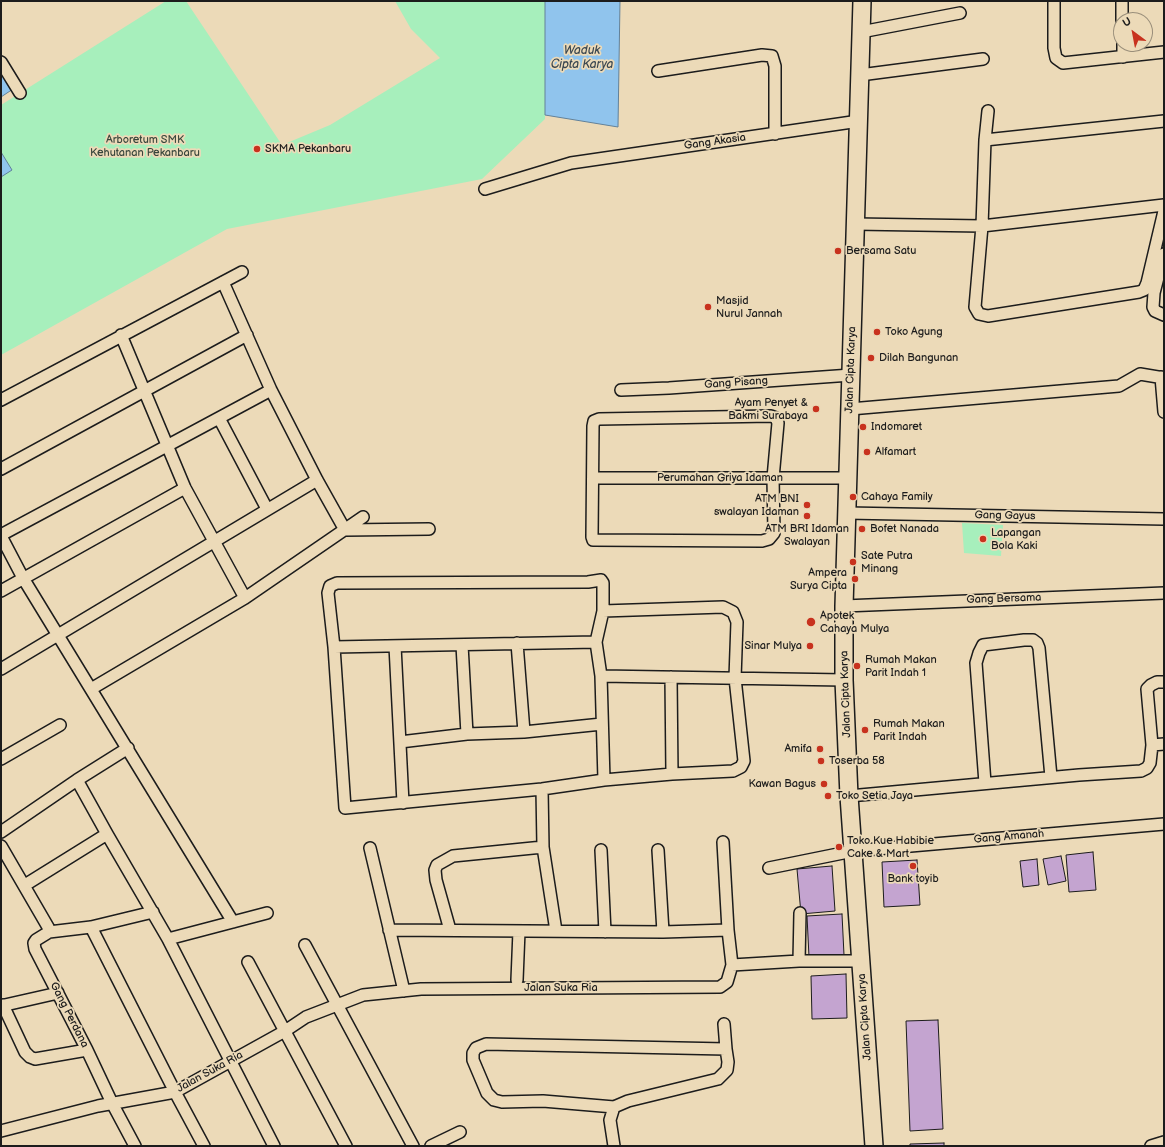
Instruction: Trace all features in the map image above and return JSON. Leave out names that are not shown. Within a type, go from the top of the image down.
[{"type":"main road","name":"Jalan Cipta Karya","points":[[862,1],[846,513],[844,680],[849,796],[874,1146]]},
{"type":"street","points":[[1054,1],[1054,48],[1056,58],[1063,63],[1164,52]]},
{"type":"street","points":[[1122,1],[1122,12]]},
{"type":"street","points":[[861,32],[960,13]]},
{"type":"street","points":[[1123,52],[1123,57]]},
{"type":"street","points":[[658,71],[762,55],[772,56],[775,66],[774,134]]},
{"type":"street","points":[[860,75],[983,59]]},
{"type":"street","points":[[1,62],[20,93]]},
{"type":"street","points":[[988,111],[985,140],[982,226],[974,307],[979,314],[988,316],[1144,290],[1164,211]]},
{"type":"street","name":"Gang Akasia","points":[[485,189],[571,163],[859,121]]},
{"type":"street","points":[[985,140],[1164,121]]},
{"type":"street","points":[[855,224],[982,226],[1164,205]]},
{"type":"street","points":[[1164,256],[1154,293],[1153,307],[1155,311],[1164,315]]},
{"type":"street","points":[[1,400],[242,272]]},
{"type":"street","points":[[223,282],[271,390],[317,480],[345,530]]},
{"type":"street","points":[[121,335],[185,488],[245,598]]},
{"type":"street","points":[[1,469],[247,335]]},
{"type":"street","points":[[850,409],[1119,386],[1140,374],[1163,378],[1164,412]]},
{"type":"street","name":"Gang Pisang","points":[[621,390],[851,375]]},
{"type":"street","points":[[233,922],[23,578],[1,536],[271,390]]},
{"type":"street","points":[[771,416],[776,418],[778,423],[773,478],[774,533],[769,539],[762,541],[593,540],[593,426],[594,421],[599,419],[771,416]]},
{"type":"street","points":[[219,418],[267,509]]},
{"type":"street","name":"Perumahan Griya Idaman","points":[[593,478],[848,478]]},
{"type":"street","points":[[1,669],[317,480]]},
{"type":"street","points":[[1,591],[185,488]]},
{"type":"street","name":"Gang Gayus","points":[[846,513],[1164,519]]},
{"type":"street","points":[[91,689],[245,598],[363,517]]},
{"type":"street","points":[[345,530],[429,529]]},
{"type":"street","points":[[603,611],[723,607],[733,612],[737,622],[735,678],[744,761],[741,767],[733,771],[672,774],[604,780],[542,789],[345,808],[334,647],[328,593],[330,586],[337,583],[580,582],[601,580],[603,583],[603,611],[596,642],[601,676],[604,780]]},
{"type":"street","name":"Gang Bersama","points":[[844,606],[1164,593]]},
{"type":"street","points":[[985,783],[976,663],[983,645],[1024,640],[1033,640],[1037,643],[1039,648],[1051,778]]},
{"type":"street","points":[[334,647],[596,642]]},
{"type":"street","points":[[517,643],[524,732]]},
{"type":"street","points":[[462,644],[467,734]]},
{"type":"street","points":[[395,646],[403,802]]},
{"type":"street","points":[[601,676],[844,680]]},
{"type":"street","points":[[671,677],[672,774]]},
{"type":"street","points":[[849,796],[985,783],[1142,771],[1147,768],[1150,763],[1152,745],[1147,689],[1157,682],[1164,682]]},
{"type":"street","points":[[400,742],[467,734],[524,732],[602,724]]},
{"type":"street","points":[[1,759],[60,725]]},
{"type":"street","points":[[1152,745],[1164,744]]},
{"type":"street","points":[[1,832],[77,780],[128,748]]},
{"type":"street","points":[[77,780],[168,939],[274,1146]]},
{"type":"street","points":[[542,789],[543,847],[556,931]]},
{"type":"street","name":"Gang Amanah","points":[[769,868],[853,851],[1164,824]]},
{"type":"street","points":[[25,885],[107,834]]},
{"type":"street","points":[[723,842],[728,930],[732,965],[799,961],[861,961]]},
{"type":"street","points":[[1,846],[48,926],[49,932],[91,927],[153,912]]},
{"type":"street","points":[[450,930],[436,880],[435,870],[437,865],[453,856],[543,847]]},
{"type":"street","points":[[370,848],[403,991]]},
{"type":"street","points":[[601,850],[605,932]]},
{"type":"street","points":[[658,850],[663,932]]},
{"type":"street","points":[[168,939],[267,913]]},
{"type":"street","points":[[799,961],[800,914]]},
{"type":"street","points":[[91,927],[204,1146]]},
{"type":"street","points":[[390,930],[663,932],[728,930]]},
{"type":"street","points":[[517,980],[519,931]]},
{"type":"street","name":"Gang Perdana","points":[[49,932],[36,940],[34,946],[135,1146]]},
{"type":"street","points":[[305,945],[413,1146]]},
{"type":"street","points":[[248,962],[346,1146]]},
{"type":"street","name":"Jalan Suka Ria","points":[[1,1130],[112,1103],[175,1092],[230,1060],[285,1031],[306,1017],[363,995],[421,989],[720,987],[727,982],[732,965]]},
{"type":"street","points":[[58,993],[2,1005],[25,1052],[30,1057],[35,1059],[87,1050]]},
{"type":"street","points":[[724,1024],[728,1062],[727,1070],[718,1079],[628,1101],[614,1107],[543,1101],[502,1102],[494,1100],[487,1093],[473,1060],[473,1053],[476,1048],[486,1044],[726,1049]]},
{"type":"street","points":[[614,1107],[610,1120],[614,1146]]},
{"type":"street","points":[[430,1146],[460,1132]]},
{"type":"street","points":[[1151,1146],[1164,1142]]},
{"type":"green space","name":"Arboretum SMK Kehutanan Pekanbaru","points":[[166,1],[186,1],[282,145],[330,125],[440,58],[411,29],[395,1],[545,1],[545,119],[482,179],[227,229],[1,355],[1,105]]},
{"type":"green space","name":"Lapangan Bola Kaki","points":[[962,523],[1003,525],[1001,556],[964,553]]},
{"type":"water","name":"Waduk Cipta Karya","points":[[545,1],[620,1],[618,127],[545,115]]},
{"type":"water","points":[[1,72],[13,89],[1,97]]},
{"type":"water","points":[[1,152],[12,170],[1,177]]},
{"type":"building","points":[[1093,852],[1096,890],[1069,892],[1066,855]]},
{"type":"building","points":[[1061,856],[1066,881],[1048,885],[1043,859]]},
{"type":"building","points":[[1037,859],[1039,885],[1023,887],[1020,861]]},
{"type":"building","points":[[917,860],[920,905],[884,907],[882,862]]},
{"type":"building","points":[[832,866],[835,911],[801,914],[797,869]]},
{"type":"building","points":[[842,914],[844,955],[809,957],[807,916]]},
{"type":"building","points":[[846,974],[847,1018],[812,1019],[811,976]]},
{"type":"building","points":[[938,1020],[943,1129],[910,1131],[906,1021]]},
{"type":"building","points":[[944,1143],[944,1146],[910,1146],[910,1144]]},
{"type":"place","name":"SKMA Pekanbaru","points":[[257,149]]},
{"type":"place","name":"Bersama Satu","points":[[838,251]]},
{"type":"place","name":"Masjid Nurul Jannah","points":[[708,307]]},
{"type":"place","name":"Toko Agung","points":[[877,332]]},
{"type":"place","name":"Dilah Bangunan","points":[[871,358]]},
{"type":"place","name":"Ayam Penyet & Bakmi Surabaya","points":[[816,409]]},
{"type":"place","name":"Indomaret","points":[[863,427]]},
{"type":"place","name":"Alfamart","points":[[867,452]]},
{"type":"place","name":"Cahaya Family","points":[[853,497]]},
{"type":"place","name":"ATM BNI swalayan Idaman","points":[[807,505]]},
{"type":"place","name":"ATM BRI Idaman Swalayan","points":[[807,516]]},
{"type":"place","name":"Bofet Nanada","points":[[862,529]]},
{"type":"place","name":"Lapangan Bola Kaki","points":[[983,539]]},
{"type":"place","name":"Sate Putra Minang","points":[[853,562]]},
{"type":"place","name":"Ampera Surya Cipta","points":[[855,579]]},
{"type":"place","name":"Apotek Cahaya Mulya","points":[[811,622]]},
{"type":"place","name":"Sinar Mulya","points":[[810,646]]},
{"type":"place","name":"Rumah Makan Parit Indah 1","points":[[857,666]]},
{"type":"place","name":"Rumah Makan Parit Indah","points":[[865,730]]},
{"type":"place","name":"Amifa","points":[[820,749]]},
{"type":"place","name":"Toserba 58","points":[[821,761]]},
{"type":"place","name":"Kawan Bagus","points":[[824,784]]},
{"type":"place","name":"Toko Setia Jaya","points":[[828,796]]},
{"type":"place","name":"Toko Kue Habibie Cake & Mart","points":[[839,847]]},
{"type":"place","name":"Bank toyib","points":[[913,866]]}]
